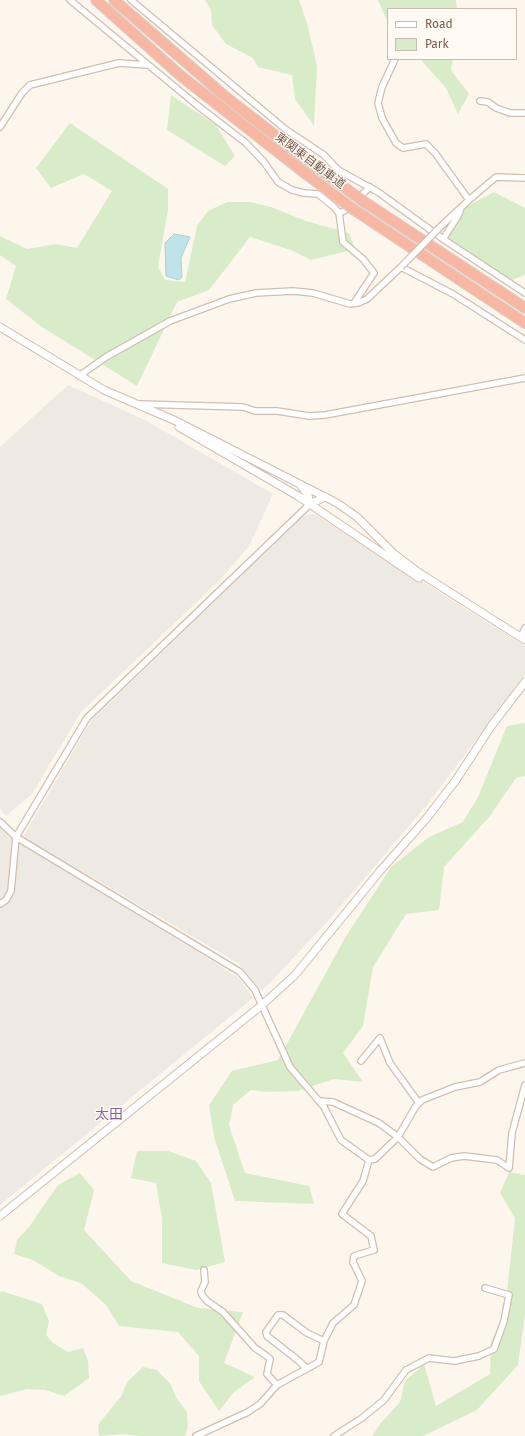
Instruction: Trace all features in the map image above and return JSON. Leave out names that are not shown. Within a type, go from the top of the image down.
[{"type":"highway","name":"東関東自動車道","points":[[96,0],[181,76],[306,174],[353,209],[525,322]]},
{"type":"highway","name":"東関東自動車道","points":[[114,0],[227,98],[315,166],[363,201],[525,308]]},
{"type":"street","points":[[70,0],[147,65],[246,143],[264,162],[278,182],[292,190],[318,194],[339,213],[343,242],[363,259],[374,273],[354,303]]},
{"type":"street","points":[[130,0],[285,130],[324,156],[338,170],[370,187],[443,239],[525,292]]},
{"type":"street","points":[[395,60],[382,87],[379,98],[378,103],[382,118],[396,143],[403,148],[426,144],[435,153],[469,200]]},
{"type":"street","points":[[0,128],[22,94],[30,85],[119,63],[147,65]]},
{"type":"street","points":[[480,101],[488,102],[496,108],[510,113],[525,114]]},
{"type":"street","points":[[79,376],[106,357],[170,321],[229,298],[256,293],[293,290],[313,293],[350,304],[367,300],[439,228],[496,177],[525,178]]},
{"type":"street","points":[[339,213],[344,211],[370,187]]},
{"type":"street","points":[[443,239],[458,216],[461,208]]},
{"type":"street","points":[[401,267],[453,294],[525,340]]},
{"type":"street","points":[[0,327],[79,376],[133,404],[176,421],[235,450],[325,497],[357,517],[393,553],[463,602],[523,639],[525,628]]},
{"type":"street","points":[[133,404],[243,407],[255,411],[277,411],[309,416],[324,415],[525,378]]},
{"type":"street","points":[[152,411],[310,504],[416,576],[451,597],[463,602]]},
{"type":"street","points":[[300,484],[308,495],[310,504]]},
{"type":"street","points":[[0,904],[6,900],[11,891],[16,837],[87,718],[310,504],[325,497]]},
{"type":"street","points":[[0,1216],[262,1005],[295,975],[380,871],[426,819],[456,780],[492,725],[525,682]]},
{"type":"street","points":[[0,822],[16,837],[232,966],[246,978],[255,990],[290,1067],[319,1101],[341,1140],[370,1160]]},
{"type":"street","points":[[360,1061],[380,1038],[390,1063],[420,1102]]},
{"type":"street","points":[[370,1160],[375,1159],[398,1137],[420,1102],[428,1096],[455,1087],[474,1084],[499,1070],[525,1064]]},
{"type":"street","points":[[319,1101],[333,1102],[379,1123],[398,1137],[420,1159],[433,1167],[451,1158],[464,1156],[497,1160],[510,1168],[512,1134],[525,1085]]},
{"type":"street","points":[[196,1436],[248,1412],[260,1404],[277,1385],[319,1362],[324,1340],[333,1323],[354,1305],[362,1281],[353,1262],[354,1256],[374,1250],[371,1236],[342,1214],[363,1181],[370,1160]]},
{"type":"street","points":[[204,1270],[205,1282],[201,1291],[202,1295],[207,1301],[223,1312],[255,1348],[270,1359],[266,1370],[267,1374],[277,1385]]},
{"type":"street","points":[[334,1436],[362,1418],[384,1400],[406,1370],[429,1358],[454,1362],[479,1356],[494,1349],[504,1321],[509,1295],[485,1288]]},
{"type":"street","points":[[307,1369],[267,1336],[266,1332],[278,1315],[283,1315],[307,1333],[324,1340]]},
{"type":"shaded area","points":[[68,385],[145,420],[273,494],[249,546],[220,580],[81,712],[32,794],[6,816],[0,809],[0,447]]},
{"type":"shaded area","points":[[315,514],[525,646],[525,675],[426,806],[328,921],[262,991],[238,963],[23,837],[91,721],[304,515]]},
{"type":"shaded area","points":[[0,828],[10,838],[240,979],[253,998],[0,1205]]},
{"type":"green space","points":[[205,0],[299,0],[307,23],[317,66],[314,126],[295,99],[292,75],[258,67],[253,58],[226,44],[212,25],[211,10]]},
{"type":"green space","points":[[378,0],[456,0],[457,8],[387,8],[387,21]]},
{"type":"green space","points":[[421,60],[453,60],[451,70],[469,94],[458,114],[446,88]]},
{"type":"green space","points":[[171,95],[216,125],[235,156],[225,166],[167,130]]},
{"type":"green space","points":[[70,123],[168,189],[168,210],[158,267],[165,280],[185,282],[197,226],[208,211],[227,202],[250,202],[271,207],[306,221],[349,233],[355,249],[311,260],[291,250],[250,237],[209,290],[177,302],[137,386],[42,327],[6,299],[16,266],[0,255],[0,236],[27,249],[56,244],[77,248],[112,191],[84,174],[51,188],[36,168]]},
{"type":"green space","points":[[494,192],[525,208],[525,275],[512,280],[446,239],[466,207]]},
{"type":"green space","points":[[525,723],[525,776],[516,778],[490,816],[444,867],[439,910],[406,914],[373,967],[363,1026],[343,1053],[363,1082],[334,1079],[298,1091],[268,1092],[251,1090],[233,1105],[229,1125],[245,1173],[309,1186],[314,1204],[235,1201],[214,1137],[209,1105],[232,1071],[278,1060],[345,938],[391,867],[429,837],[463,822],[478,797],[507,726]]},
{"type":"green space","points":[[137,1151],[168,1151],[196,1161],[211,1183],[225,1262],[196,1270],[162,1263],[162,1219],[156,1183],[131,1178]]},
{"type":"green space","points":[[509,1172],[525,1175],[525,1314],[518,1365],[477,1410],[423,1436],[372,1436],[381,1423],[400,1402],[405,1381],[424,1364],[436,1406],[490,1374],[491,1342],[505,1311],[515,1218],[500,1193]]},
{"type":"green space","points":[[80,1173],[94,1190],[84,1230],[131,1281],[198,1308],[243,1312],[224,1363],[255,1377],[234,1392],[219,1411],[199,1381],[199,1356],[178,1332],[119,1326],[106,1305],[81,1283],[59,1276],[33,1260],[14,1254],[17,1240],[29,1227],[58,1185]]},
{"type":"green space","points":[[1,1291],[42,1304],[49,1321],[46,1335],[53,1343],[68,1352],[83,1348],[88,1361],[89,1378],[64,1396],[45,1390],[27,1389],[0,1396]]},
{"type":"green space","points":[[143,1367],[157,1370],[170,1383],[176,1397],[187,1412],[188,1427],[185,1436],[140,1436],[123,1434],[99,1436],[98,1425],[122,1395],[127,1382]]},
{"type":"water","points":[[174,234],[190,237],[181,258],[182,277],[179,280],[166,276],[165,243]]},
{"type":"district","name":"太田","points":[[109,1115]]}]
